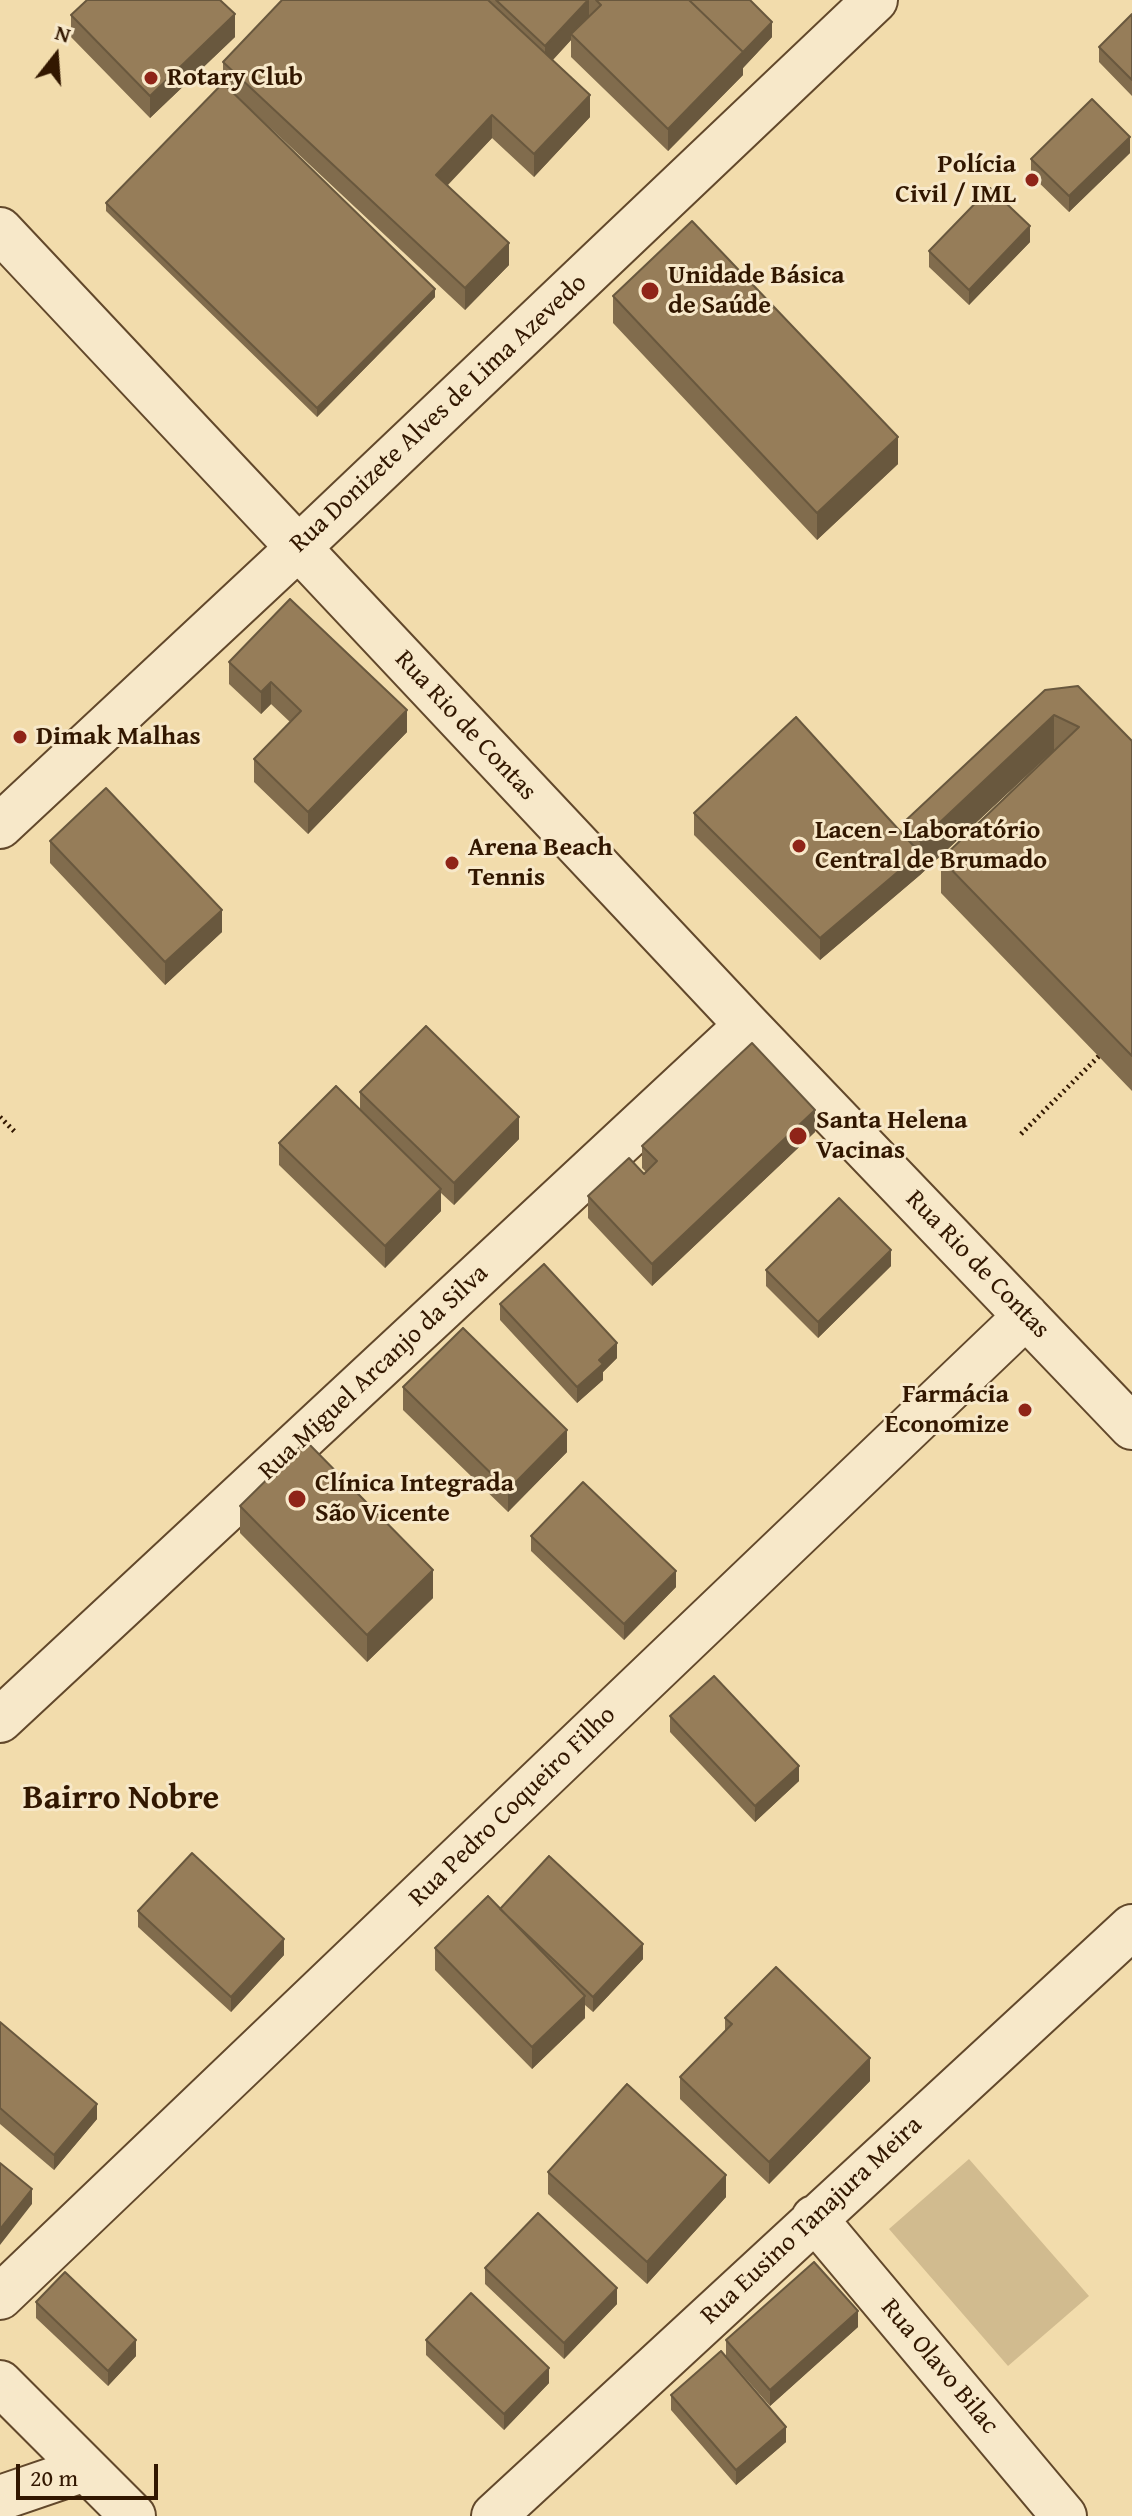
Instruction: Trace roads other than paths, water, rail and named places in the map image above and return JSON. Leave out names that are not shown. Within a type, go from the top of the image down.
[{"type":"street","name":"Rua Donizete Alves de Lima Azevedo","points":[[0,826],[298,548],[875,0]]},
{"type":"street","name":"Rua Rio de Contas","points":[[0,230],[747,1025],[1026,1316],[1127,1412]]},
{"type":"street","name":"Rua Miguel Arcanjo da Silva","points":[[0,1720],[747,1025]]},
{"type":"street","name":"Rua Pedro Coqueiro Filho","points":[[0,2297],[1026,1316]]},
{"type":"street","name":"Rua Eusino Tanajura Meira","points":[[494,2516],[1132,1927]]},
{"type":"street","name":"Rua Olavo Bilac","points":[[814,2218],[1064,2516]]},
{"type":"street","points":[[0,2383],[133,2516]]},
{"type":"street","points":[[0,2498],[85,2469]]},
{"type":"place","name":"Rotary Club","points":[[151,78]]},
{"type":"place","name":"Polícia Civil / IML","points":[[1032,180]]},
{"type":"place","name":"Unidade Básica de Saúde","points":[[650,291]]},
{"type":"place","name":"Dimak Malhas","points":[[20,737]]},
{"type":"place","name":"Lacen - Laboratório Central de Brumado","points":[[799,846]]},
{"type":"place","name":"Arena Beach Tennis","points":[[452,863]]},
{"type":"place","name":"Santa Helena Vacinas","points":[[798,1136]]},
{"type":"place","name":"Farmácia Economize","points":[[1025,1410]]},
{"type":"place","name":"Clínica Integrada São Vicente","points":[[297,1499]]},
{"type":"district","name":"Bairro Nobre","points":[[121,1799]]}]
